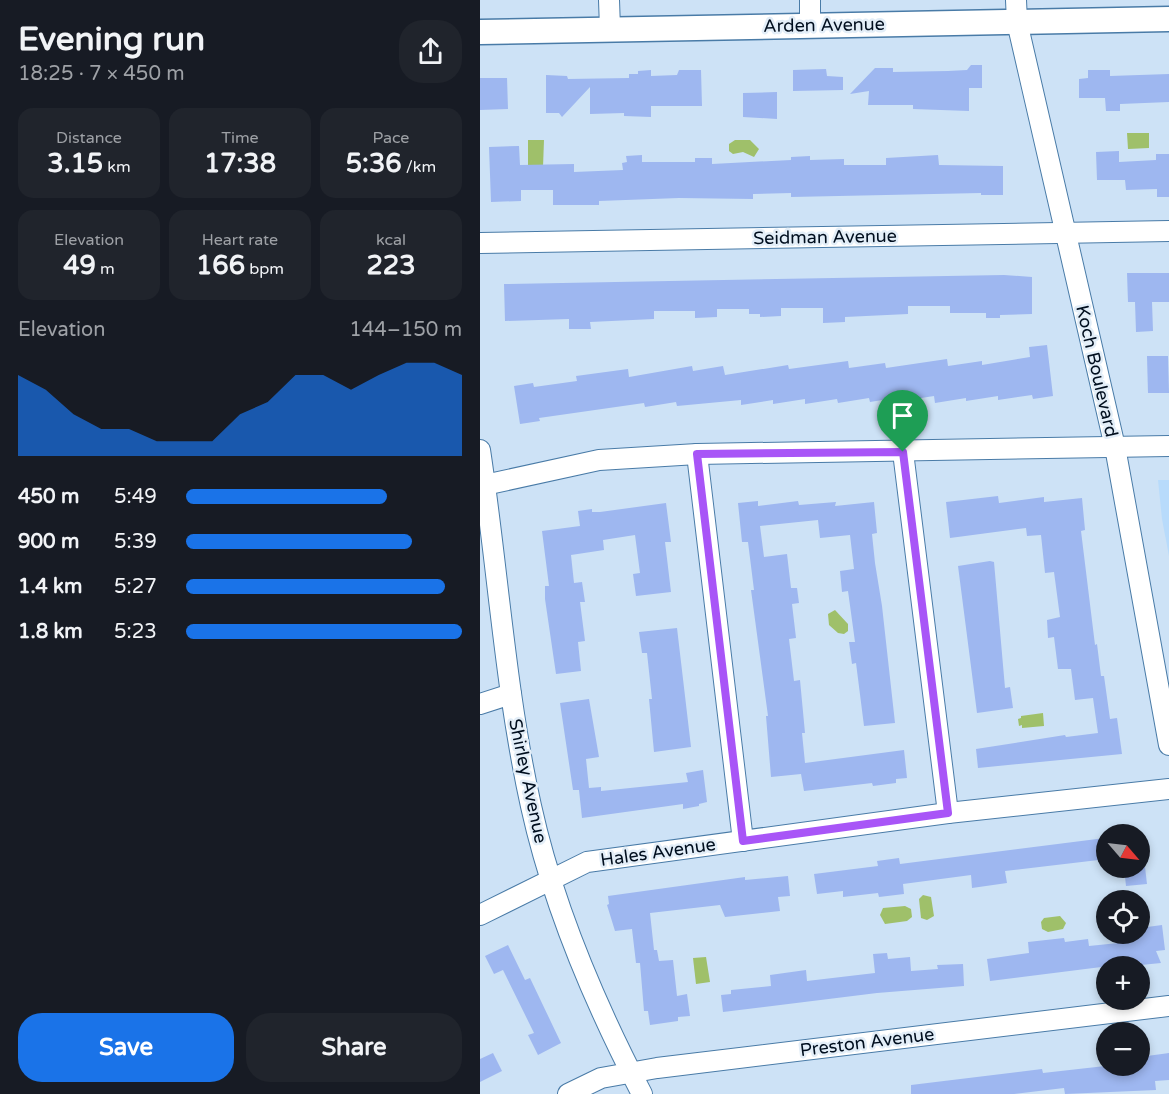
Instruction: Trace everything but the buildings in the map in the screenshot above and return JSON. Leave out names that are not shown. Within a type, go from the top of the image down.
[{"type":"street","points":[[609,0],[610,28]]},
{"type":"street","points":[[810,0],[810,25]]},
{"type":"street","name":"Arden Avenue","points":[[480,32],[810,25],[1016,11],[1169,19]]},
{"type":"street","name":"Koch Boulevard","points":[[1016,11],[1064,233],[1115,447],[1169,745]]},
{"type":"street","name":"Seidman Avenue","points":[[480,243],[1169,231]]},
{"type":"street","points":[[483,486],[599,460],[697,454],[1169,446]]},
{"type":"street","name":"Shirley Avenue","points":[[480,450],[511,694],[531,807],[551,880],[591,987],[642,1094]]},
{"type":"street","points":[[903,452],[948,813]]},
{"type":"street","points":[[697,454],[743,841]]},
{"type":"street","points":[[480,704],[511,694]]},
{"type":"street","name":"Hales Avenue","points":[[480,915],[587,862],[948,813],[1169,789]]},
{"type":"street","name":"Preston Avenue","points":[[568,1094],[601,1078],[631,1072],[1169,1006]]},
{"type":"shaded area","points":[[1127,133],[1149,133],[1149,148],[1128,149]]},
{"type":"shaded area","points":[[528,140],[544,140],[543,167],[528,167]]},
{"type":"shaded area","points":[[735,140],[750,140],[759,149],[754,157],[743,152],[733,154],[729,151],[729,144]]},
{"type":"shaded area","points":[[1158,480],[1169,480],[1169,556],[1162,519]]},
{"type":"shaded area","points":[[835,610],[848,624],[848,631],[844,634],[838,633],[829,625],[828,614]]},
{"type":"shaded area","points":[[1043,713],[1044,726],[1022,728],[1022,725],[1019,726],[1018,719],[1021,716]]},
{"type":"shaded area","points":[[923,895],[931,897],[934,916],[927,920],[921,918],[919,899]]},
{"type":"shaded area","points":[[905,906],[911,909],[912,917],[907,921],[885,924],[880,915],[883,908]]},
{"type":"shaded area","points":[[1060,916],[1066,923],[1063,929],[1048,932],[1042,929],[1041,922],[1044,918]]},
{"type":"shaded area","points":[[706,957],[710,982],[696,984],[693,958]]},
{"type":"route","points":[[903,452],[948,813],[743,841],[697,454],[903,452]]}]
